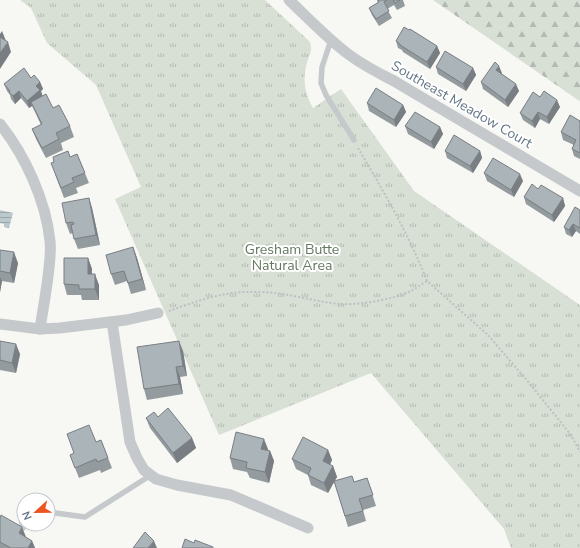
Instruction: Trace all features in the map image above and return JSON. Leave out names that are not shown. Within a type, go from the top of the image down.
[{"type":"street","name":"Southeast Meadow Court","points":[[289,0],[348,54],[580,191]]},
{"type":"street","points":[[0,124],[13,143],[30,174],[41,202],[47,224],[50,241],[50,260],[40,329]]},
{"type":"street","points":[[0,324],[40,329],[60,328],[126,320],[158,313]]},
{"type":"street","points":[[112,322],[130,442],[144,470],[156,479],[177,486],[231,495],[308,528]]},
{"type":"lane","points":[[331,40],[322,67],[321,83],[326,95],[354,140]]},
{"type":"lane","points":[[56,513],[85,517],[151,475]]},
{"type":"path","points":[[354,140],[402,227],[427,282],[488,335],[571,435],[580,452]]},
{"type":"path","points":[[158,313],[234,292],[266,292],[343,304],[366,303],[388,299],[410,291],[427,282]]},
{"type":"green space","name":"Gresham Butte Natural Area","points":[[20,0],[265,0],[310,42],[311,50],[305,69],[305,86],[313,108],[341,89],[414,191],[580,305],[580,548],[511,548],[504,529],[371,373],[219,435],[115,199],[141,187],[96,85],[47,43],[31,8]]},
{"type":"green space","points":[[433,0],[580,0],[580,101],[578,100]]},
{"type":"shaded area","points":[[0,210],[13,213],[9,228],[4,227],[4,224],[0,223]]},
{"type":"building","points":[[378,0],[387,0],[384,2],[389,11],[376,19],[369,8],[379,2]]},
{"type":"building","points":[[393,0],[400,0],[395,3]]},
{"type":"building","points":[[404,27],[409,30],[410,29],[437,46],[427,62],[396,41]]},
{"type":"building","points":[[0,37],[8,42],[0,53]]},
{"type":"building","points":[[445,51],[473,68],[463,84],[436,67]]},
{"type":"building","points":[[495,62],[499,66],[496,70],[516,84],[505,100],[481,82]]},
{"type":"building","points":[[24,68],[31,78],[34,75],[40,82],[36,86],[40,90],[27,101],[19,91],[13,96],[4,84]]},
{"type":"building","points":[[376,88],[403,105],[394,120],[367,103]]},
{"type":"building","points":[[544,91],[557,100],[547,117],[538,112],[532,121],[520,113],[533,92],[540,97]]},
{"type":"building","points":[[46,94],[53,108],[59,105],[70,126],[56,133],[59,139],[42,148],[32,129],[42,124],[31,102]]},
{"type":"building","points":[[415,112],[440,127],[431,142],[405,126]]},
{"type":"building","points":[[570,115],[580,121],[580,153],[572,149],[576,140],[561,132]]},
{"type":"building","points":[[454,135],[480,151],[470,166],[445,151]]},
{"type":"building","points":[[68,151],[70,157],[77,154],[85,173],[72,178],[74,182],[61,188],[51,163],[54,162],[53,157]]},
{"type":"building","points":[[493,158],[520,174],[511,190],[484,173]]},
{"type":"building","points":[[532,184],[538,189],[541,185],[563,198],[552,215],[524,197]]},
{"type":"building","points":[[89,198],[96,235],[74,239],[71,225],[74,224],[73,222],[66,223],[62,203]]},
{"type":"building","points":[[575,207],[580,210],[580,228],[573,224],[569,230],[564,227]]},
{"type":"building","points":[[133,247],[142,279],[128,283],[124,271],[111,274],[106,255]]},
{"type":"building","points":[[0,250],[14,252],[10,273],[0,271]]},
{"type":"building","points":[[64,258],[88,258],[88,274],[95,274],[95,289],[79,289],[79,285],[64,284]]},
{"type":"building","points":[[0,341],[16,344],[12,363],[0,360]]},
{"type":"building","points":[[179,341],[183,366],[176,367],[179,384],[144,389],[137,347]]},
{"type":"building","points":[[168,408],[192,438],[173,453],[146,418],[154,412],[158,417]]},
{"type":"building","points":[[89,425],[96,442],[101,440],[108,458],[97,462],[96,459],[75,468],[70,455],[74,453],[67,434]]},
{"type":"building","points":[[236,432],[264,439],[261,449],[270,451],[265,472],[246,468],[247,462],[230,458]]},
{"type":"building","points":[[303,437],[328,450],[323,461],[333,466],[324,483],[308,475],[311,468],[292,459]]},
{"type":"building","points":[[352,476],[354,482],[367,478],[373,495],[359,499],[363,511],[345,516],[334,481]]},
{"type":"building","points":[[1,515],[16,524],[16,532],[20,532],[32,541],[28,548],[11,548],[0,542]]},
{"type":"building","points":[[145,532],[154,541],[148,548],[133,548]]},
{"type":"building","points":[[185,539],[194,543],[195,540],[213,548],[182,548]]}]
